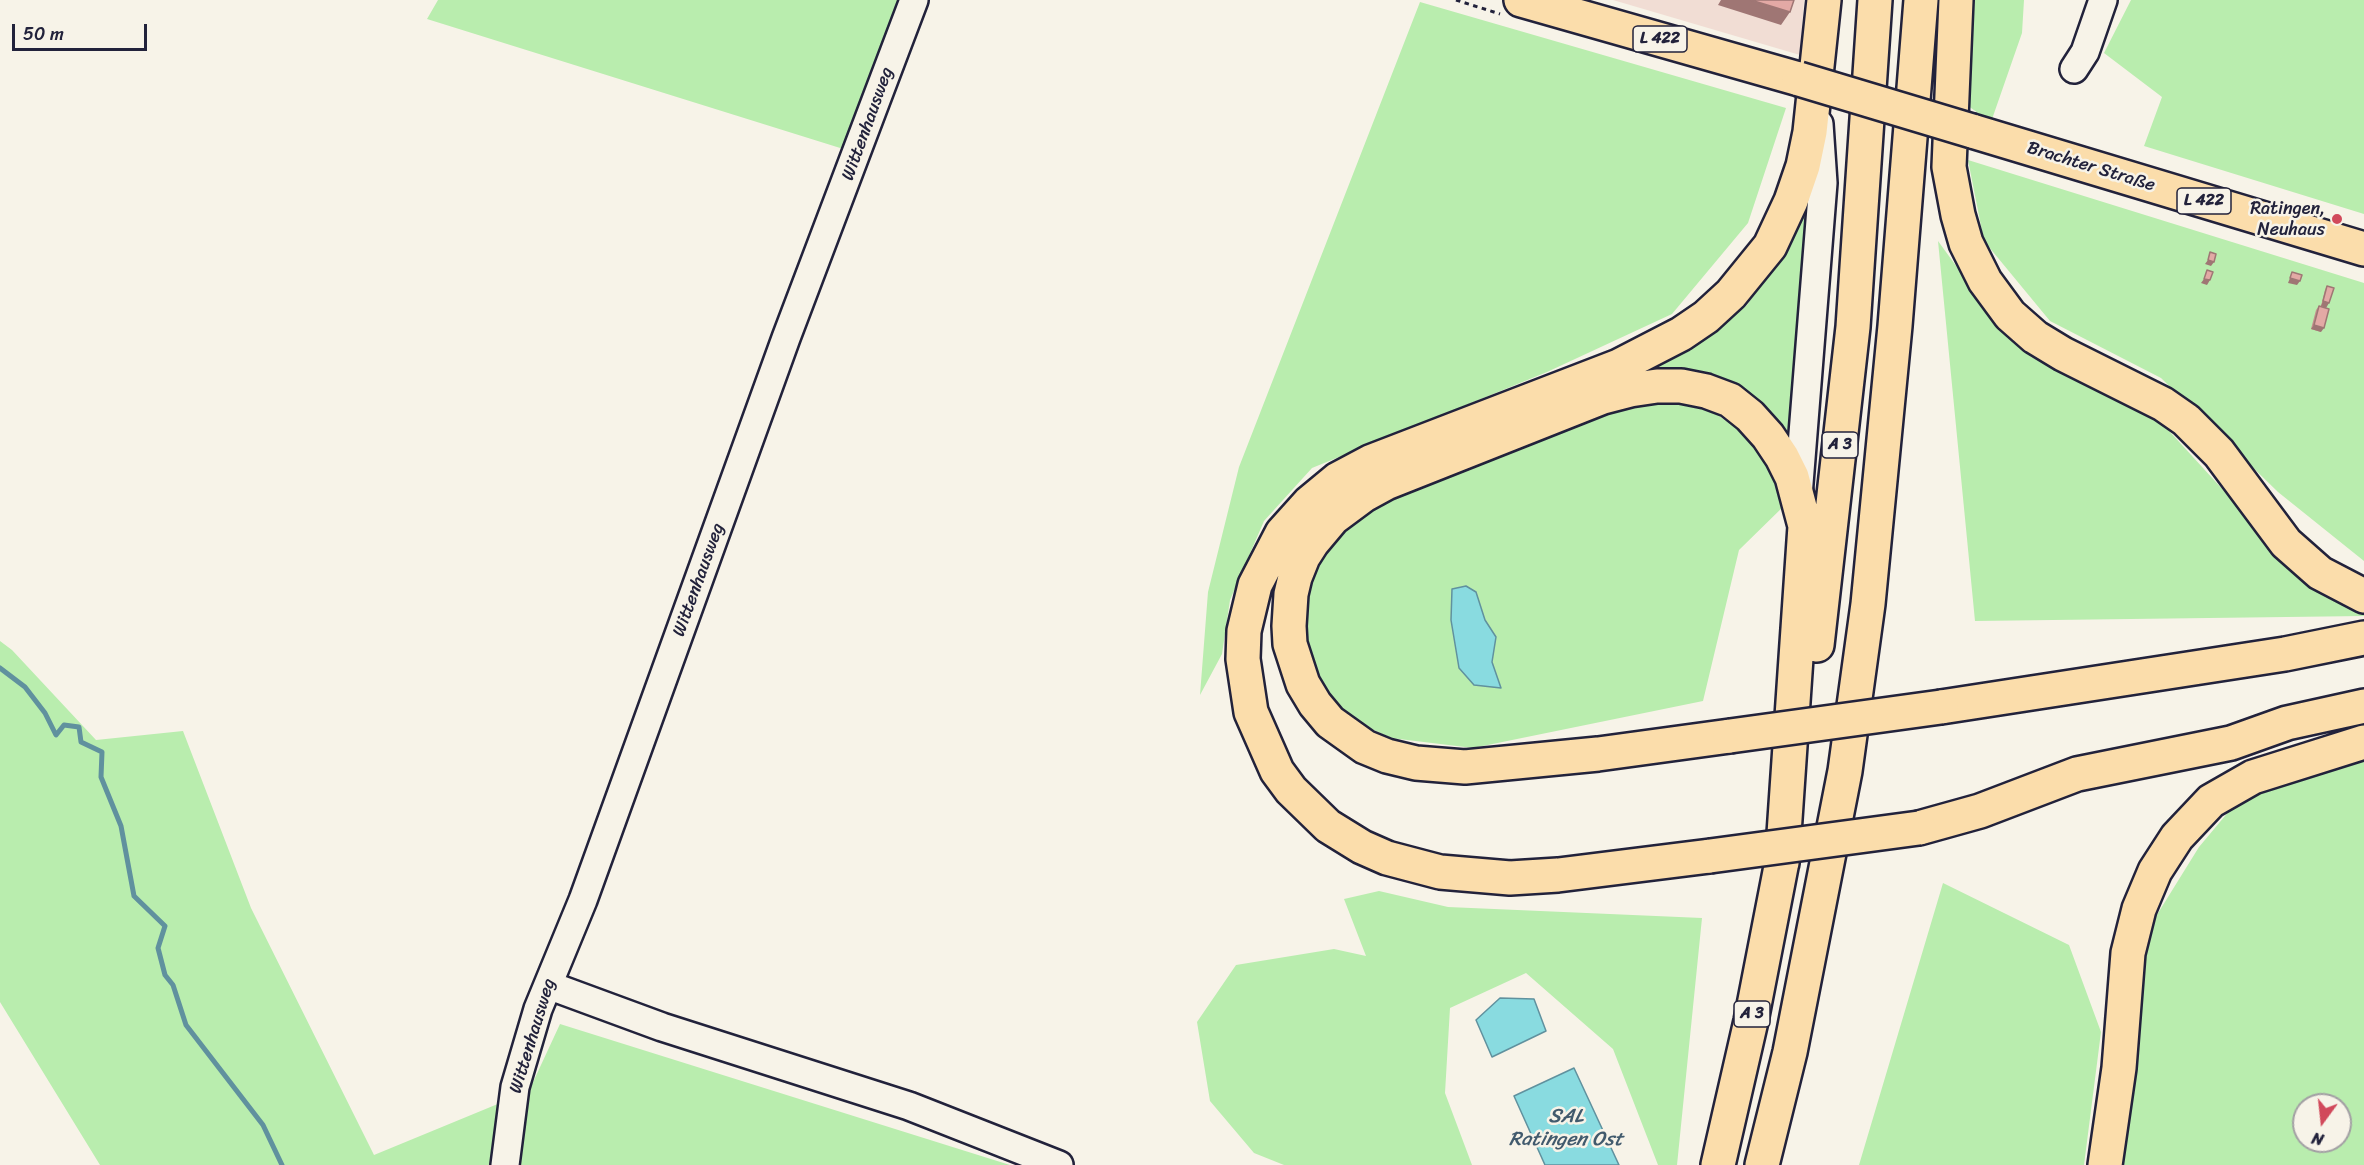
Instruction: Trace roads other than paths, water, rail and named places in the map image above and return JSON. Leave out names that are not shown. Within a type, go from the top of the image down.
[{"type":"main road","points":[[1824,0],[1807,80],[1805,155],[1791,201],[1770,246],[1731,294],[1706,317],[1681,334],[1619,366],[1370,462],[1338,479],[1309,503],[1282,533],[1255,585],[1244,631],[1243,658],[1251,712],[1277,771],[1291,790],[1328,826],[1362,847],[1388,858],[1440,872],[1510,878],[1558,875],[1918,828],[1980,811],[2077,774],[2231,743],[2288,723],[2364,706]]},
{"type":"main road","name":"A 3","points":[[1718,1165],[1751,1021],[1798,780],[1824,598],[1852,327],[1875,0]]},
{"type":"main road","name":"A 3","points":[[1762,1165],[1795,1029],[1848,747],[1868,604],[1895,326],[1921,0]]},
{"type":"main road","points":[[1956,0],[1949,167],[1966,243],[1985,281],[2010,315],[2035,337],[2063,354],[2163,404],[2186,420],[2219,453],[2286,543],[2320,573],[2364,596]]},
{"type":"main road","name":"L 422","points":[[1511,7],[1807,80]]},
{"type":"main road","name":"Brachter Straße","points":[[1807,80],[2364,249]]},
{"type":"main road","points":[[1782,863],[1804,549],[1805,526],[1792,477],[1782,457],[1768,436],[1750,416],[1730,400],[1706,391],[1682,386],[1657,386],[1603,397],[1386,483],[1344,508],[1322,531],[1303,557],[1291,594],[1289,626],[1290,644],[1303,684],[1315,704],[1330,722],[1346,735],[1365,747],[1416,764],[1465,767],[1598,754],[1730,736],[1941,707],[2285,654],[2364,638]]},
{"type":"main road","points":[[1918,828],[1959,828],[1976,825],[2040,801],[2100,787],[2364,740]]},
{"type":"main road","points":[[2105,1165],[2119,1068],[2128,953],[2139,909],[2155,871],[2177,837],[2211,801],[2253,777],[2364,740]]},
{"type":"street","name":"Wittenhausweg","points":[[504,1165],[515,1087],[538,1009],[583,900],[786,338],[914,0]]},
{"type":"street","points":[[2073,69],[2085,52],[2103,0]]},
{"type":"street","points":[[1798,498],[1809,381],[1822,183],[1807,80]]},
{"type":"street","points":[[548,985],[662,1027],[909,1106],[1059,1165]]},
{"type":"water","points":[[1466,586],[1476,592],[1485,620],[1496,637],[1492,662],[1501,688],[1474,685],[1459,668],[1451,620],[1452,589]]},
{"type":"water","points":[[1500,998],[1534,999],[1546,1031],[1492,1057],[1476,1020]]},
{"type":"water","name":"SAL Ratingen Ost","points":[[1574,1068],[1619,1165],[1545,1165],[1514,1096]]},
{"type":"waterway","points":[[0,668],[25,687],[45,713],[56,735],[64,725],[79,727],[81,742],[102,752],[101,777],[121,826],[134,896],[165,926],[158,948],[165,975],[173,985],[186,1025],[263,1125],[282,1165]]},
{"type":"place","name":"Ratingen, Neuhaus","points":[[2337,219]]}]
